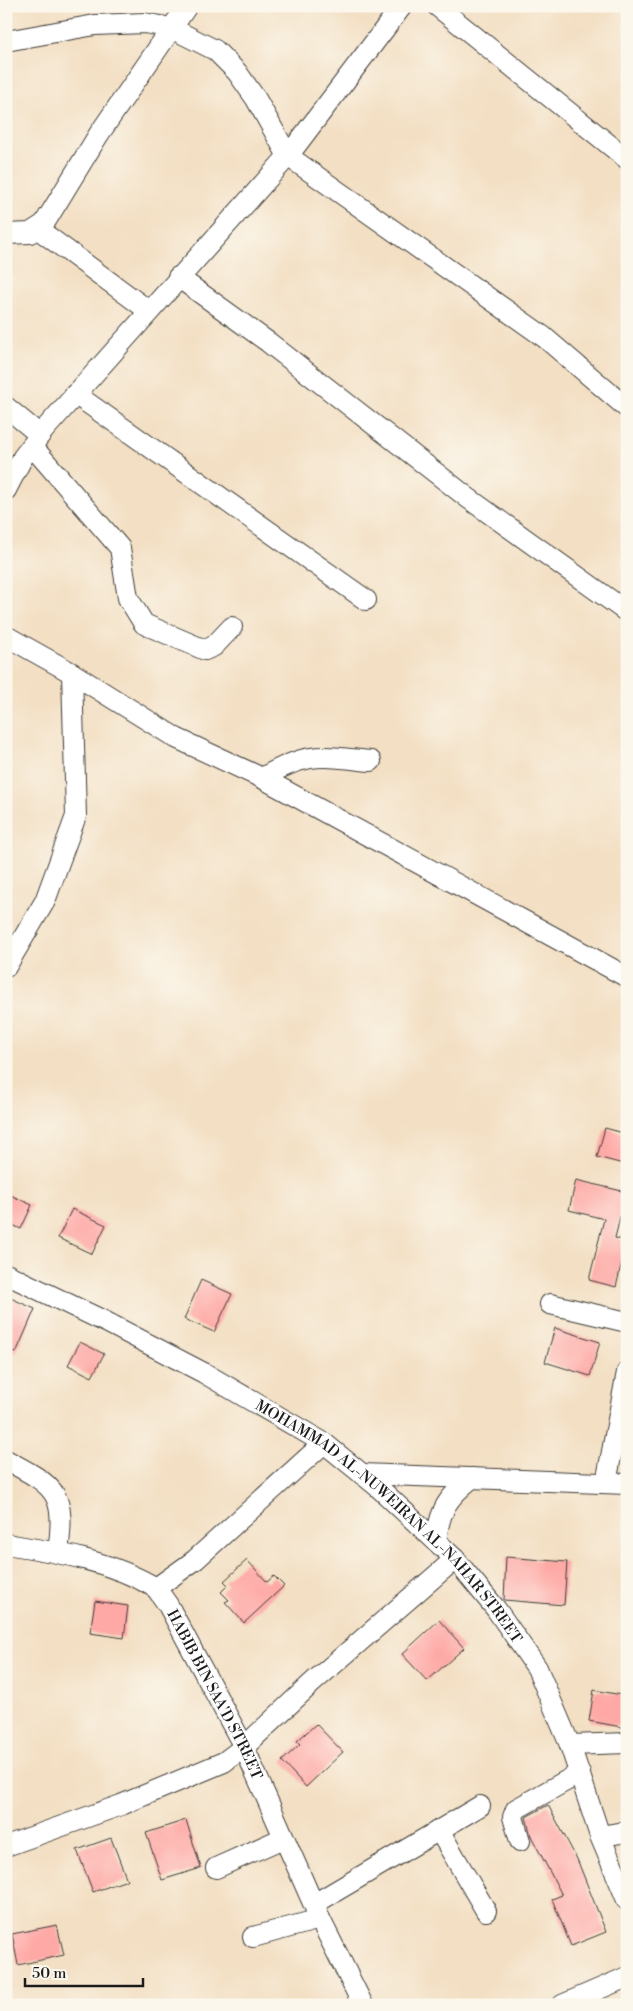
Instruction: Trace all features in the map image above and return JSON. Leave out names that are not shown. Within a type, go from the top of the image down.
[{"type":"street","points":[[6,234],[30,233],[38,229],[51,213],[99,134],[187,6]]},
{"type":"street","points":[[6,490],[23,457],[36,441],[178,277],[288,156],[402,6]]},
{"type":"street","points":[[437,6],[627,159]]},
{"type":"street","points":[[6,42],[112,23],[145,23],[171,28],[215,50],[230,62],[256,99],[288,156],[544,337],[627,408]]},
{"type":"street","points":[[38,229],[149,311]]},
{"type":"street","points":[[178,277],[268,342],[468,498],[627,612]]},
{"type":"street","points":[[75,394],[366,600]]},
{"type":"street","points":[[6,407],[36,441],[120,548],[128,598],[144,624],[205,650],[214,646],[232,627]]},
{"type":"street","points":[[6,636],[72,673],[176,738],[262,778],[627,977]]},
{"type":"street","points":[[6,967],[45,901],[76,816],[72,673]]},
{"type":"street","points":[[262,778],[286,764],[302,758],[321,756],[371,760]]},
{"type":"street","name":"MOHAMMAD AL-NUWEIRAN AL-NAHAR STREET","points":[[6,1274],[106,1322],[204,1373],[324,1442],[455,1559],[496,1609],[537,1668],[570,1745],[600,1836],[627,1900]]},
{"type":"street","points":[[550,1304],[627,1322]]},
{"type":"street","points":[[606,1483],[627,1372]]},
{"type":"street","points":[[6,1544],[58,1552],[134,1575],[156,1588],[195,1560],[324,1442]]},
{"type":"street","points":[[6,1460],[38,1477],[57,1499],[61,1509],[62,1522],[58,1552]]},
{"type":"street","points":[[362,1474],[627,1484]]},
{"type":"street","points":[[436,1541],[438,1521],[444,1508],[450,1498],[472,1478]]},
{"type":"street","points":[[6,1846],[121,1805],[224,1762],[244,1747],[305,1689],[455,1559]]},
{"type":"street","name":"HABIB BIN SAA'D STREET","points":[[156,1588],[168,1605],[244,1747],[283,1838],[363,2005]]},
{"type":"street","points":[[570,1745],[627,1743]]},
{"type":"street","points":[[520,1841],[513,1817],[516,1809],[580,1773]]},
{"type":"street","points":[[253,1937],[317,1911],[439,1830],[480,1806]]},
{"type":"street","points":[[439,1830],[486,1910]]},
{"type":"street","points":[[600,1836],[627,1832]]},
{"type":"street","points":[[216,1868],[283,1838]]},
{"type":"street","points":[[562,2005],[627,1977]]},
{"type":"building","points":[[605,1128],[627,1134],[627,1165],[597,1157]]},
{"type":"building","points":[[576,1180],[626,1192],[615,1238],[627,1241],[616,1287],[589,1280],[604,1219],[569,1210]]},
{"type":"building","points":[[6,1193],[32,1205],[21,1229],[6,1222]]},
{"type":"building","points":[[72,1209],[106,1225],[92,1254],[58,1238]]},
{"type":"building","points":[[201,1280],[232,1294],[214,1332],[184,1319]]},
{"type":"building","points":[[6,1296],[35,1309],[16,1353],[6,1348]]},
{"type":"building","points":[[555,1328],[600,1342],[590,1376],[545,1362]]},
{"type":"building","points":[[80,1342],[104,1354],[92,1377],[68,1365]]},
{"type":"building","points":[[506,1557],[567,1562],[564,1605],[504,1600]]},
{"type":"building","points":[[247,1560],[267,1582],[274,1576],[284,1586],[244,1623],[225,1602],[229,1600],[221,1592],[228,1585],[224,1581]]},
{"type":"building","points":[[95,1601],[128,1606],[124,1638],[90,1633]]},
{"type":"building","points":[[439,1620],[464,1648],[427,1681],[402,1654]]},
{"type":"building","points":[[594,1690],[627,1696],[627,1728],[589,1721]]},
{"type":"building","points":[[316,1724],[343,1752],[306,1787],[282,1761],[300,1744],[297,1741]]},
{"type":"building","points":[[548,1805],[577,1859],[606,1932],[571,1946],[552,1899],[562,1895],[531,1836],[526,1817]]},
{"type":"building","points":[[186,1820],[201,1868],[162,1880],[146,1833]]},
{"type":"building","points":[[111,1838],[127,1880],[93,1892],[77,1850]]},
{"type":"building","points":[[57,1925],[64,1955],[18,1965],[12,1934]]}]
